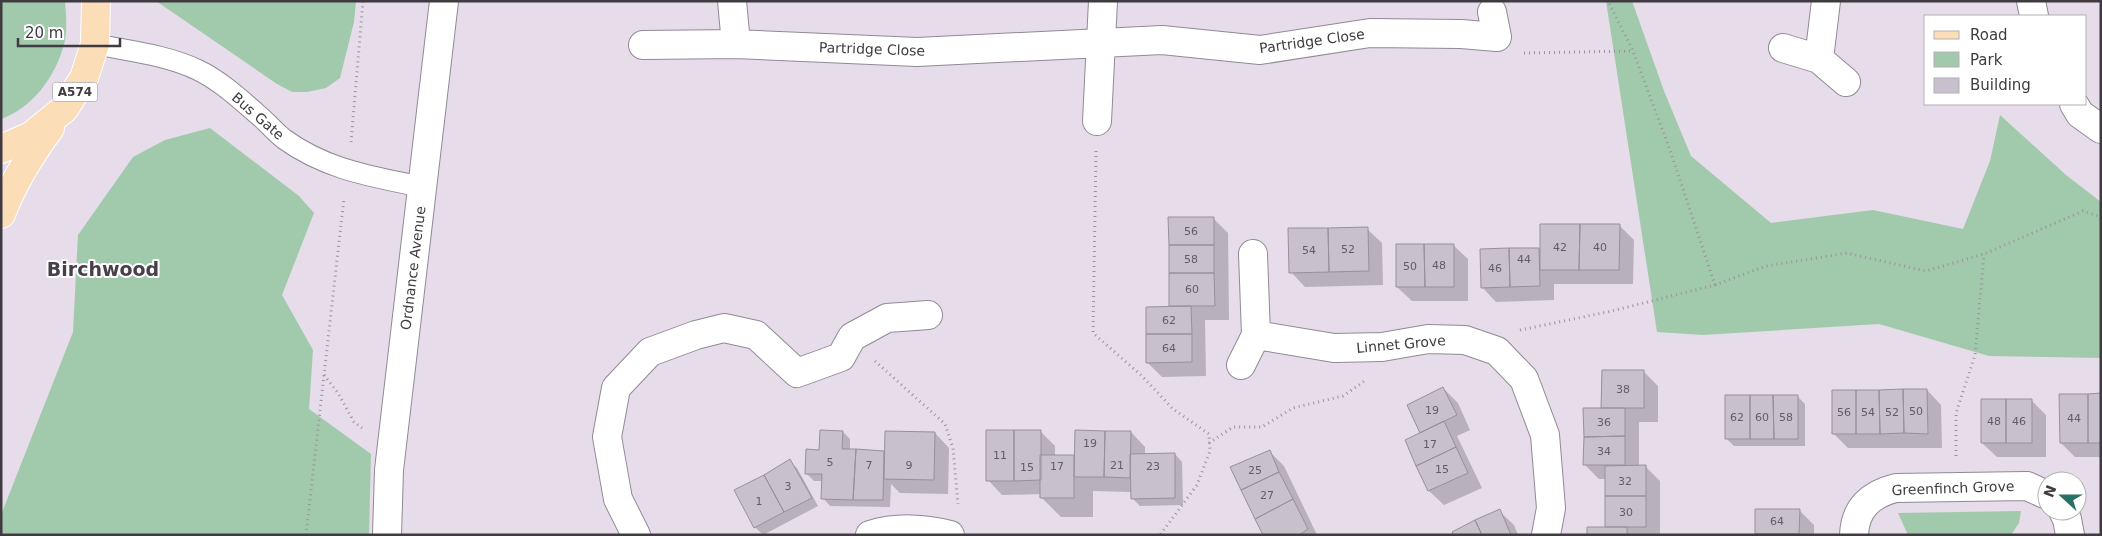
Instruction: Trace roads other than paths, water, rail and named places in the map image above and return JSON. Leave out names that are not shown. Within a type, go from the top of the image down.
[{"type":"main road","name":"A574","points":[[1,214],[9,192],[33,150],[84,78],[95,44],[96,1]]},
{"type":"main road","name":"A574","points":[[1,149],[31,136],[64,108]]},
{"type":"street","name":"Ordnance Avenue","points":[[387,535],[389,470],[444,1]]},
{"type":"street","points":[[732,1],[736,44]]},
{"type":"street","points":[[1097,121],[1103,1]]},
{"type":"street","points":[[1819,59],[1826,1]]},
{"type":"street","points":[[2031,1],[2034,15]]},
{"type":"street","name":"Partridge Close","points":[[643,45],[736,44],[918,52],[1162,40],[1260,50],[1370,33],[1461,34],[1497,37],[1492,12]]},
{"type":"street","points":[[1783,48],[1819,59],[1846,82]]},
{"type":"street","points":[[2075,105],[2080,114],[2101,129]]},
{"type":"street","points":[[1241,365],[1256,335],[1254,254]]},
{"type":"street","points":[[636,535],[618,499],[607,437],[616,388],[650,352],[696,335],[724,328],[756,335],[797,373],[841,356],[852,337],[887,318],[928,315]]},
{"type":"street","name":"Linnet Grove","points":[[1256,335],[1334,348],[1382,348],[1428,339],[1465,340],[1497,351],[1524,379],[1544,435],[1551,508],[1546,535]]},
{"type":"street","name":"Greenfinch Grove","points":[[1854,535],[1856,519],[1862,507],[1870,498],[1882,491],[1896,488],[1956,486],[2027,486],[2037,490]]},
{"type":"street","points":[[2067,521],[2070,535]]},
{"type":"street","points":[[870,535],[878,532],[914,529],[950,535]]},
{"type":"lane","name":"Bus Gate","points":[[95,44],[171,61],[198,70],[257,113],[283,138],[318,159],[347,171],[422,187]]},
{"type":"district","name":"Birchwood","points":[[103,269]]}]
